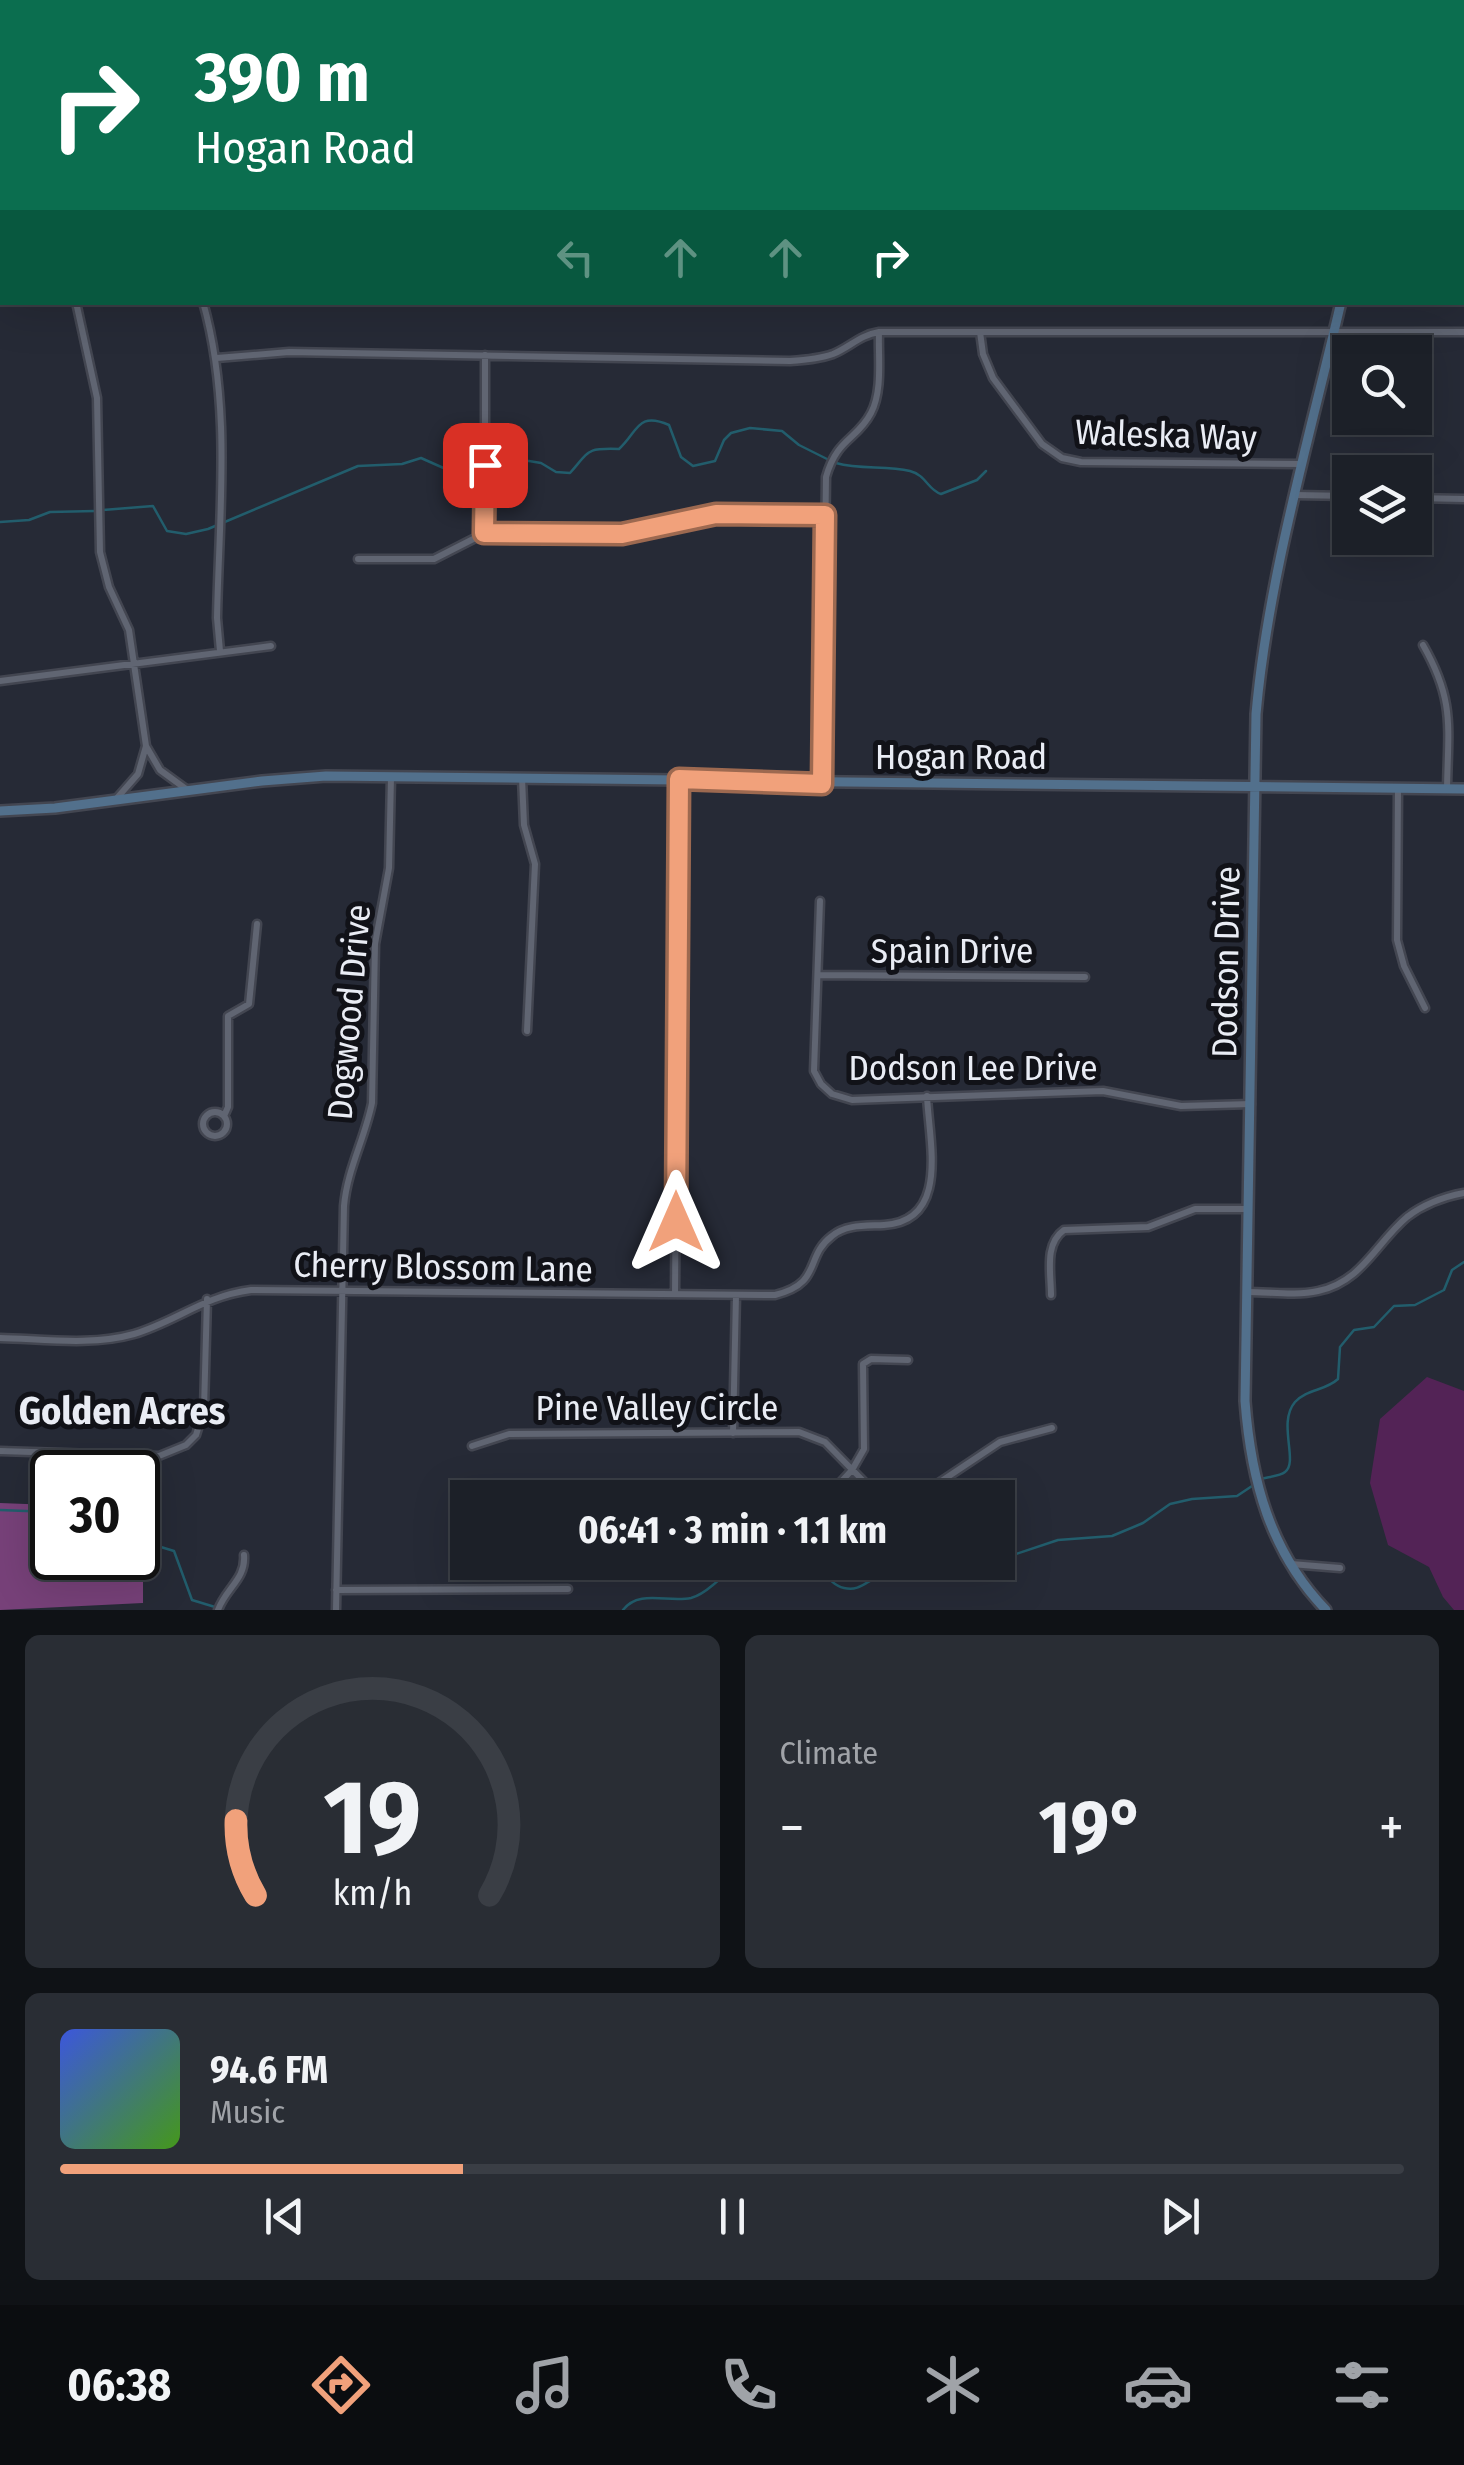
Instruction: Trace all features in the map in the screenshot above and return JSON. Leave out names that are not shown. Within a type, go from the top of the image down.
[{"type":"street","points":[[77,305],[97,398],[100,552],[109,587],[128,630],[146,746],[160,770],[187,790]]},
{"type":"street","points":[[204,305],[217,358],[220,399],[220,651]]},
{"type":"street","name":"Dodson Drive","points":[[1326,1610],[1288,1564],[1268,1521],[1249,1444],[1246,1401],[1260,670],[1295,495],[1340,305]]},
{"type":"street","points":[[217,358],[272,352],[813,360],[835,353],[865,334],[879,332],[1464,332]]},
{"type":"street","points":[[822,784],[826,478],[831,458],[841,443],[866,421],[875,403],[879,332]]},
{"type":"street","name":"Waleska Way","points":[[980,332],[992,378],[1042,444],[1062,458],[1081,462],[1303,464]]},
{"type":"street","points":[[484,533],[485,355]]},
{"type":"street","points":[[1295,495],[1332,496]]},
{"type":"street","points":[[1432,498],[1464,499]]},
{"type":"street","points":[[358,559],[434,559],[484,533],[622,534],[716,514],[825,515]]},
{"type":"street","points":[[1424,645],[1440,674],[1447,698],[1447,789]]},
{"type":"street","points":[[0,681],[271,646]]},
{"type":"street","points":[[115,800],[138,774],[146,746]]},
{"type":"street","name":"Hogan Road","points":[[0,811],[278,780],[391,775],[822,784],[1464,789]]},
{"type":"street","name":"Dogwood Drive","points":[[336,1610],[345,1191],[372,1103],[375,944],[389,868],[391,775]]},
{"type":"street","points":[[522,777],[524,826],[534,864],[526,1031]]},
{"type":"street","points":[[675,1294],[679,779]]},
{"type":"street","points":[[1398,788],[1397,940],[1404,966],[1425,1008]]},
{"type":"street","name":"Dodson Lee Drive","points":[[820,902],[812,1060],[820,1084],[832,1094],[852,1100],[1103,1090],[1181,1106],[1252,1104]]},
{"type":"street","points":[[224,1116],[228,1108],[228,1016],[249,1004],[258,924]]},
{"type":"street","name":"Spain Drive","points":[[819,975],[1085,977]]},
{"type":"street","name":"Cherry Blossom Lane","points":[[0,1338],[86,1340],[128,1336],[207,1299],[251,1290],[775,1295],[790,1291],[807,1278],[821,1247],[835,1232],[899,1224],[920,1212],[931,1187],[926,1096]]},
{"type":"street","points":[[1248,1292],[1294,1293],[1329,1288],[1364,1266],[1397,1226],[1419,1209],[1464,1194]]},
{"type":"street","points":[[1051,1296],[1051,1248],[1064,1230],[1148,1227],[1195,1209],[1250,1209]]},
{"type":"street","points":[[734,1433],[736,1295]]},
{"type":"street","points":[[0,1451],[159,1456],[186,1446],[202,1422],[204,1409],[207,1299]]},
{"type":"street","points":[[843,1480],[864,1449],[863,1364],[871,1359],[908,1360]]},
{"type":"street","points":[[943,1480],[1000,1442],[1052,1428]]},
{"type":"street","name":"Pine Valley Circle","points":[[472,1446],[508,1434],[811,1434],[825,1442],[862,1480]]},
{"type":"street","points":[[218,1610],[226,1592],[242,1576],[244,1554]]},
{"type":"street","points":[[1288,1564],[1340,1568]]},
{"type":"street","points":[[336,1590],[568,1589]]},
{"type":"shaded area","points":[[1427,1377],[1464,1391],[1464,1610],[1454,1610],[1443,1597],[1429,1567],[1388,1545],[1370,1483],[1380,1419]]},
{"type":"shaded area","points":[[0,1503],[30,1504],[30,1580],[143,1580],[143,1603],[0,1610]]},
{"type":"waterway","points":[[103,510],[153,506],[167,531],[186,534],[208,529],[358,466],[402,464],[421,458],[448,470],[483,459],[529,461],[570,473],[590,452],[619,449],[639,425],[650,420],[669,425],[681,457],[693,466],[715,461],[731,433],[750,428],[782,431],[829,460]]},
{"type":"waterway","points":[[836,463],[910,471],[941,494],[977,480],[986,471]]},
{"type":"waterway","points":[[0,522],[29,520],[50,512],[95,511]]},
{"type":"waterway","points":[[1261,1479],[1283,1473],[1289,1467],[1290,1411],[1300,1398],[1338,1379],[1340,1347],[1354,1330],[1374,1327],[1394,1306],[1415,1305],[1444,1290],[1452,1270],[1464,1262]]},
{"type":"waterway","points":[[1015,1554],[1058,1540],[1112,1536],[1143,1523],[1170,1504],[1237,1496],[1255,1484]]},
{"type":"waterway","points":[[0,1510],[30,1511]]},
{"type":"waterway","points":[[160,1547],[174,1551],[192,1600],[215,1607]]},
{"type":"waterway","points":[[623,1610],[645,1598],[696,1596],[720,1580]]},
{"type":"waterway","points":[[830,1580],[850,1589],[872,1580]]},
{"type":"district","name":"Golden Acres","points":[[122,1411]]},
{"type":"route","points":[[485,465],[484,533],[622,534],[716,514],[825,515],[822,784],[679,779],[676,1222]]}]
